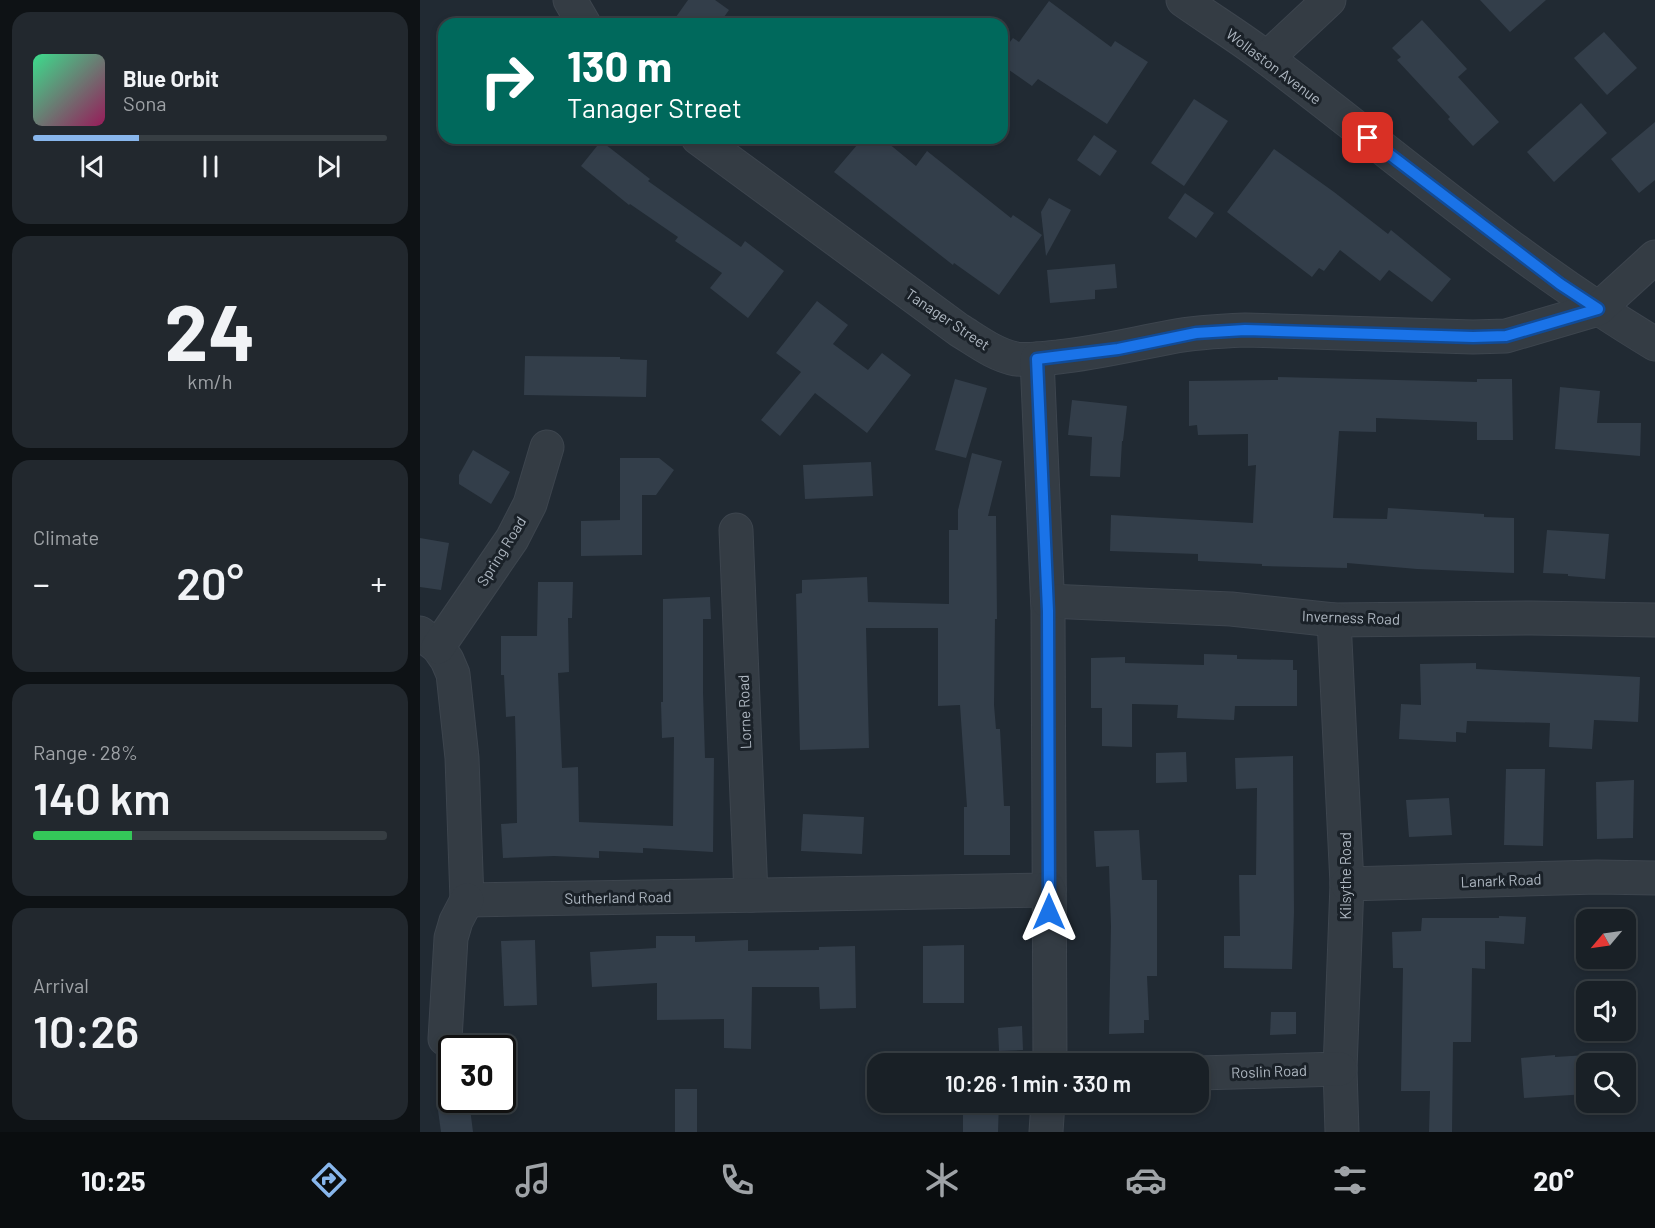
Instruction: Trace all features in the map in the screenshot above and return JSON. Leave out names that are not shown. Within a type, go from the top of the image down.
[{"type":"street","points":[[570,0],[580,18]]},
{"type":"street","name":"Wollaston Avenue","points":[[1183,0],[1266,58],[1560,284],[1655,344]]},
{"type":"street","points":[[1266,58],[1329,0]]},
{"type":"street","name":"Tanager Street","points":[[706,144],[959,330],[989,349],[1017,359],[1037,359],[1107,350],[1170,337],[1221,331],[1506,336],[1598,309]]},
{"type":"street","points":[[1598,309],[1655,257]]},
{"type":"street","points":[[1037,359],[1048,601],[1050,1053]]},
{"type":"street","name":"Spring Road","points":[[429,640],[512,539],[530,504],[547,447]]},
{"type":"street","name":"Lorne Road","points":[[736,530],[751,895]]},
{"type":"street","name":"Inverness Road","points":[[1048,601],[1231,609],[1334,620],[1531,618],[1655,620]]},
{"type":"street","name":"Kilsythe Road","points":[[1334,620],[1347,884],[1340,1069],[1342,1132]]},
{"type":"street","points":[[429,640],[447,660],[453,674],[462,758],[467,900],[456,921],[451,938],[445,1035]]},
{"type":"street","name":"Lanark Road","points":[[1347,884],[1597,877],[1655,878]]},
{"type":"street","name":"Sutherland Road","points":[[467,900],[1049,890]]},
{"type":"street","name":"Roslin Road","points":[[1209,1073],[1340,1069]]},
{"type":"street","points":[[1046,1132],[1047,1113]]},
{"type":"building","points":[[688,0],[715,0],[729,10],[723,18],[675,18]]},
{"type":"building","points":[[1480,0],[1546,0],[1510,32]]},
{"type":"building","points":[[1049,1],[1111,47],[1115,41],[1148,62],[1107,124],[1038,79],[1032,86],[1008,69],[1008,44],[1013,38],[1019,42]]},
{"type":"building","points":[[1422,20],[1467,69],[1458,77],[1499,122],[1473,146],[1448,119],[1450,117],[1397,60],[1401,57],[1392,48]]},
{"type":"building","points":[[1604,32],[1637,68],[1607,95],[1574,58]]},
{"type":"building","points":[[1194,99],[1228,121],[1184,186],[1151,163]]},
{"type":"building","points":[[1581,103],[1607,133],[1554,182],[1527,152]]},
{"type":"building","points":[[1655,122],[1655,180],[1639,193],[1611,159]]},
{"type":"building","points":[[1094,135],[1117,151],[1100,176],[1077,160]]},
{"type":"building","points":[[599,144],[605,144],[650,179],[648,181],[741,247],[745,241],[784,271],[748,318],[710,288],[722,273],[675,241],[678,237],[629,205],[581,166]]},
{"type":"building","points":[[858,144],[889,144],[916,166],[927,151],[1011,218],[1013,215],[1042,235],[999,295],[954,263],[953,265],[834,172]]},
{"type":"building","points":[[1274,149],[1388,234],[1391,230],[1451,279],[1432,302],[1389,270],[1380,281],[1340,250],[1324,271],[1319,268],[1312,277],[1227,212]]},
{"type":"building","points":[[1185,193],[1214,213],[1196,238],[1168,218]]},
{"type":"building","points":[[1049,198],[1071,210],[1046,256],[1041,212]]},
{"type":"building","points":[[1115,264],[1117,288],[1095,290],[1095,299],[1050,303],[1047,270]]},
{"type":"building","points":[[817,301],[848,325],[833,344],[868,370],[882,353],[911,375],[867,433],[815,393],[780,436],[761,420],[801,372],[776,353]]},
{"type":"building","points":[[525,356],[620,357],[620,359],[647,360],[646,397],[524,395]]},
{"type":"building","points":[[1278,377],[1477,382],[1477,379],[1512,379],[1513,440],[1477,440],[1477,422],[1376,418],[1376,432],[1339,431],[1333,518],[1387,519],[1388,508],[1514,518],[1514,573],[1417,569],[1347,563],[1347,568],[1262,566],[1262,564],[1198,561],[1198,554],[1110,551],[1111,515],[1253,523],[1256,465],[1248,466],[1248,434],[1198,435],[1197,425],[1189,426],[1189,381],[1278,380]]},
{"type":"building","points":[[955,379],[987,388],[966,458],[935,450]]},
{"type":"building","points":[[1560,387],[1600,391],[1597,423],[1641,423],[1640,456],[1555,449]]},
{"type":"building","points":[[1072,400],[1127,406],[1120,477],[1090,476],[1092,437],[1068,435]]},
{"type":"building","points":[[473,450],[510,472],[491,504],[459,484],[459,475]]},
{"type":"building","points":[[972,453],[1002,461],[988,516],[996,516],[997,619],[995,619],[994,705],[996,729],[1000,729],[1004,806],[1010,806],[1010,855],[964,855],[964,807],[967,807],[960,705],[938,706],[938,628],[866,628],[869,748],[800,750],[796,594],[802,593],[802,580],[867,577],[868,602],[949,604],[949,530],[958,530],[958,510]]},
{"type":"building","points":[[620,458],[659,458],[674,470],[656,495],[642,495],[642,555],[581,556],[581,521],[620,520]]},
{"type":"building","points":[[871,462],[873,496],[805,499],[803,465]]},
{"type":"building","points":[[1547,530],[1609,534],[1605,579],[1543,573]]},
{"type":"building","points":[[420,538],[449,543],[441,590],[420,587]]},
{"type":"building","points":[[538,582],[573,582],[572,618],[568,618],[569,672],[558,673],[562,768],[578,767],[579,822],[673,826],[674,737],[662,738],[663,599],[710,597],[711,619],[703,619],[703,692],[705,758],[714,758],[713,852],[643,848],[643,853],[599,851],[599,858],[554,856],[503,858],[501,824],[517,823],[515,716],[506,717],[504,675],[501,675],[501,636],[537,636]]},
{"type":"building","points":[[1204,654],[1237,655],[1237,659],[1293,660],[1293,670],[1297,670],[1297,706],[1235,706],[1234,720],[1177,718],[1178,705],[1132,704],[1132,747],[1102,746],[1102,708],[1091,708],[1091,658],[1125,657],[1125,663],[1204,665]]},
{"type":"building","points":[[1476,663],[1476,669],[1640,677],[1638,722],[1594,720],[1592,749],[1549,747],[1550,723],[1467,721],[1466,733],[1456,732],[1456,742],[1399,739],[1401,704],[1421,705],[1420,664]]},
{"type":"building","points":[[1186,752],[1187,782],[1156,783],[1156,753]]},
{"type":"building","points":[[1293,756],[1292,969],[1224,968],[1224,936],[1240,936],[1239,875],[1256,875],[1257,788],[1236,789],[1235,758]]},
{"type":"building","points":[[1506,769],[1545,769],[1543,846],[1504,845]]},
{"type":"building","points":[[1634,780],[1633,838],[1597,839],[1596,782]]},
{"type":"building","points":[[1449,798],[1452,835],[1409,837],[1406,800]]},
{"type":"building","points":[[803,814],[864,817],[862,854],[801,851]]},
{"type":"building","points":[[1139,830],[1142,880],[1157,880],[1157,976],[1147,976],[1149,1020],[1144,1020],[1144,1033],[1109,1034],[1111,926],[1109,866],[1096,867],[1094,831]]},
{"type":"building","points":[[1499,916],[1526,917],[1524,944],[1485,941],[1485,969],[1472,968],[1471,1042],[1453,1042],[1452,1132],[1429,1132],[1430,1091],[1401,1091],[1403,968],[1393,968],[1392,932],[1421,931],[1422,918],[1499,918]]},
{"type":"building","points":[[656,936],[695,936],[695,942],[748,940],[748,951],[819,950],[819,947],[855,946],[856,1008],[820,1009],[819,987],[752,987],[751,1049],[724,1048],[724,1019],[657,1020],[657,983],[592,987],[590,952],[656,948]]},
{"type":"building","points":[[535,940],[537,1005],[504,1006],[501,941]]},
{"type":"building","points":[[964,945],[964,1003],[923,1003],[923,946]]},
{"type":"building","points":[[1271,1012],[1296,1012],[1296,1034],[1270,1035]]},
{"type":"building","points":[[1022,1026],[1023,1050],[999,1051],[998,1028]]},
{"type":"building","points":[[1576,1056],[1576,1095],[1524,1098],[1521,1058]]},
{"type":"building","points":[[675,1089],[697,1089],[697,1132],[675,1132]]},
{"type":"building","points":[[438,1113],[471,1113],[473,1132],[441,1132]]},
{"type":"building","points":[[963,1113],[999,1113],[998,1132],[963,1132]]},
{"type":"route","points":[[1049,912],[1048,611],[1037,359],[1118,349],[1170,337],[1221,331],[1506,336],[1598,309],[1560,284],[1368,138]]}]
